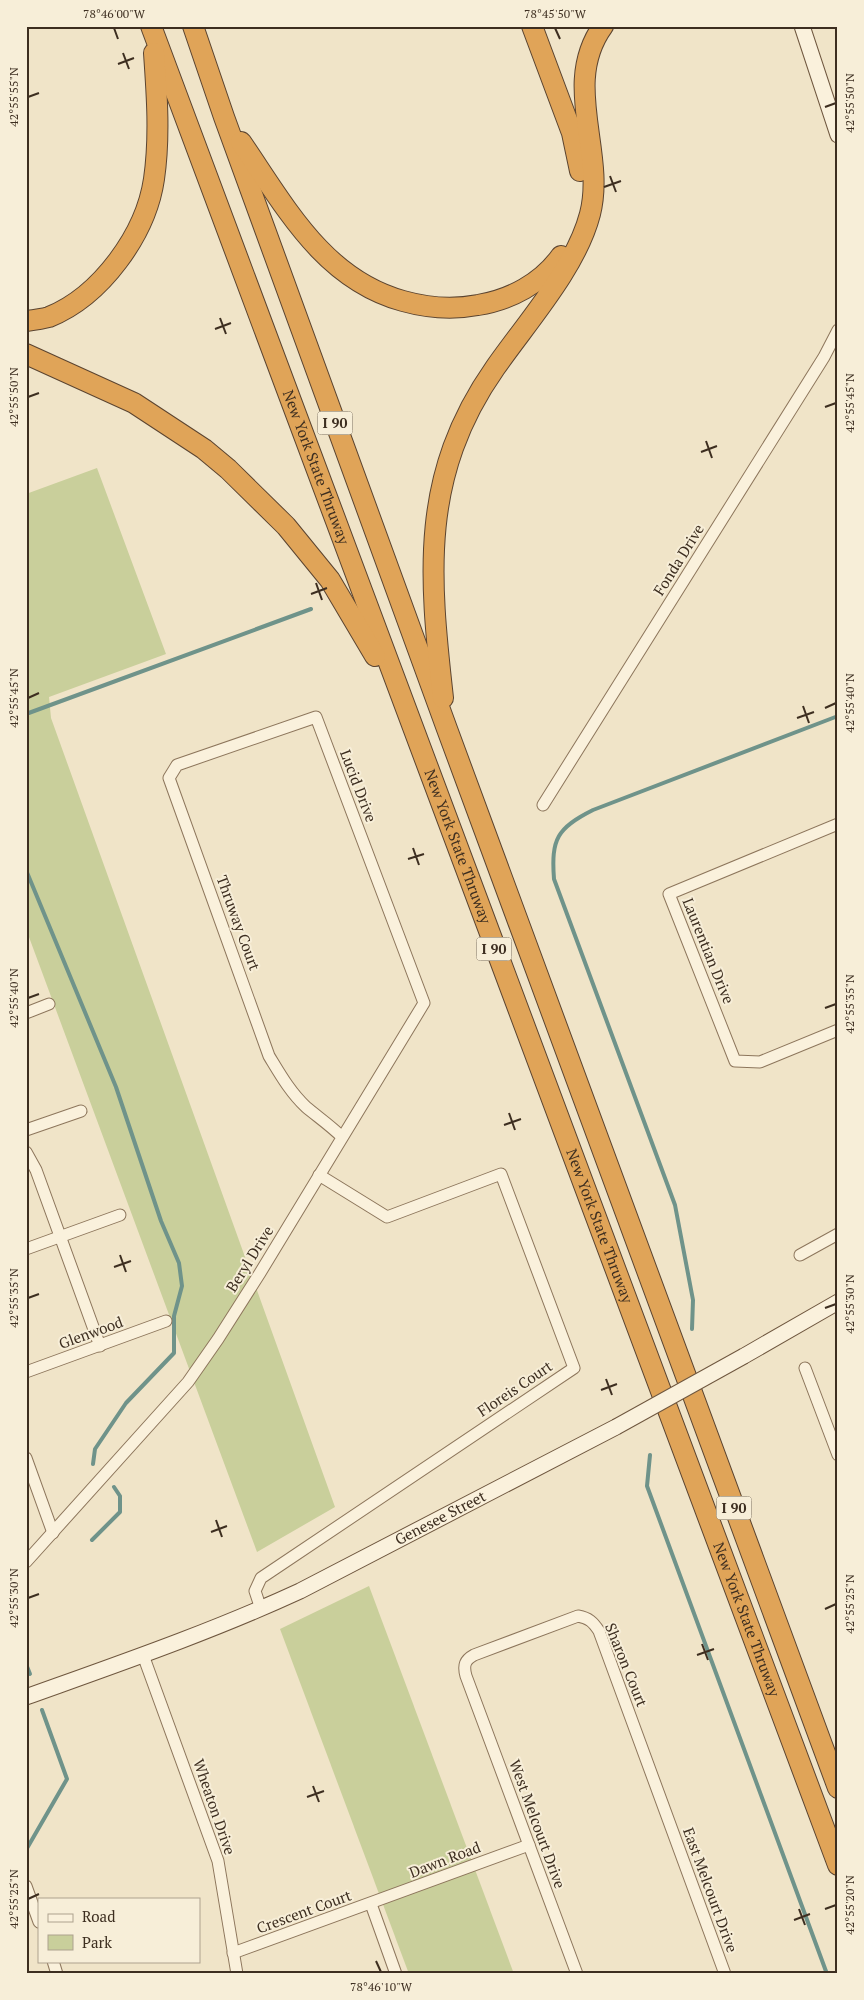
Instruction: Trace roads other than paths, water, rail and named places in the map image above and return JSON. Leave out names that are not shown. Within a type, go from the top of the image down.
[{"type":"highway","name":"New York State Thruway","points":[[192,26],[447,730],[838,1788]]},
{"type":"highway","points":[[224,117],[313,243],[333,265],[353,280],[372,291],[420,306],[448,309],[470,307],[499,300],[527,287],[544,275],[557,261],[567,248],[574,230],[582,198],[581,176],[574,140],[532,26]]},
{"type":"highway","points":[[447,730],[433,597],[433,558],[437,510],[443,476],[472,403],[570,261],[583,236],[590,212],[592,194],[592,169],[583,95],[586,68],[591,48],[603,26]]},
{"type":"highway","name":"New York State Thruway","points":[[152,29],[838,1865]]},
{"type":"highway","points":[[26,321],[47,317],[71,306],[89,292],[120,257],[135,233],[154,180],[157,131],[152,29]]},
{"type":"highway","points":[[26,354],[134,403],[204,449],[252,490],[286,526],[330,580],[402,702]]},
{"type":"main road","points":[[802,26],[838,135]]},
{"type":"main road","name":"Genesee Street","points":[[26,1697],[143,1655],[261,1609],[300,1591],[616,1427],[838,1302]]},
{"type":"street","name":"Fonda Drive","points":[[543,805],[808,382],[838,330]]},
{"type":"street","name":"Lucid Drive","points":[[244,742],[316,717],[399,937]]},
{"type":"street","name":"Thruway Court","points":[[244,742],[177,765],[169,778],[269,1056],[290,1090],[342,1138]]},
{"type":"street","name":"Laurentian Drive","points":[[838,824],[668,894],[735,1062],[760,1062],[838,1030]]},
{"type":"street","name":"Beryl Drive","points":[[26,1562],[188,1382],[224,1330],[424,1003],[399,937]]},
{"type":"street","points":[[26,1013],[49,1004]]},
{"type":"street","points":[[26,1130],[81,1111]]},
{"type":"street","points":[[26,1152],[36,1170],[100,1346]]},
{"type":"street","name":"Floreis Court","points":[[261,1609],[255,1591],[262,1578],[574,1368],[501,1174],[387,1218],[319,1176]]},
{"type":"street","points":[[26,1249],[120,1215]]},
{"type":"street","points":[[800,1255],[838,1234]]},
{"type":"street","name":"Glenwood","points":[[26,1372],[166,1322]]},
{"type":"street","points":[[805,1368],[838,1455]]},
{"type":"street","points":[[26,1458],[53,1533]]},
{"type":"street","name":"Sharon Court","points":[[469,1685],[464,1665],[467,1659],[474,1654],[574,1617],[587,1618],[594,1623],[599,1631],[667,1816]]},
{"type":"street","name":"Wheaton Drive","points":[[143,1655],[218,1861],[237,1974]]},
{"type":"street","name":"West Melcourt Drive","points":[[469,1685],[577,1974]]},
{"type":"street","name":"East Melcourt Drive","points":[[667,1816],[725,1974]]},
{"type":"street","name":"Dawn Road","points":[[371,1904],[529,1845]]},
{"type":"street","points":[[26,1886],[38,1919]]},
{"type":"street","name":"Crescent Court","points":[[233,1954],[371,1904],[396,1974]]},
{"type":"street","points":[[53,1962],[57,1974]]},
{"type":"waterway","points":[[26,714],[311,609]]},
{"type":"waterway","points":[[692,1329],[693,1300],[675,1205],[554,879],[553,865],[556,844],[564,829],[581,816],[593,810],[838,716]]},
{"type":"waterway","points":[[26,870],[116,1087],[161,1221],[179,1263],[182,1286],[174,1316],[174,1353],[126,1403],[95,1449],[93,1464]]},
{"type":"waterway","points":[[650,1455],[647,1486],[827,1974]]},
{"type":"waterway","points":[[92,1540],[120,1512],[120,1496],[114,1487]]},
{"type":"waterway","points":[[26,1664],[30,1674]]},
{"type":"waterway","points":[[26,1850],[67,1779],[42,1710]]}]
